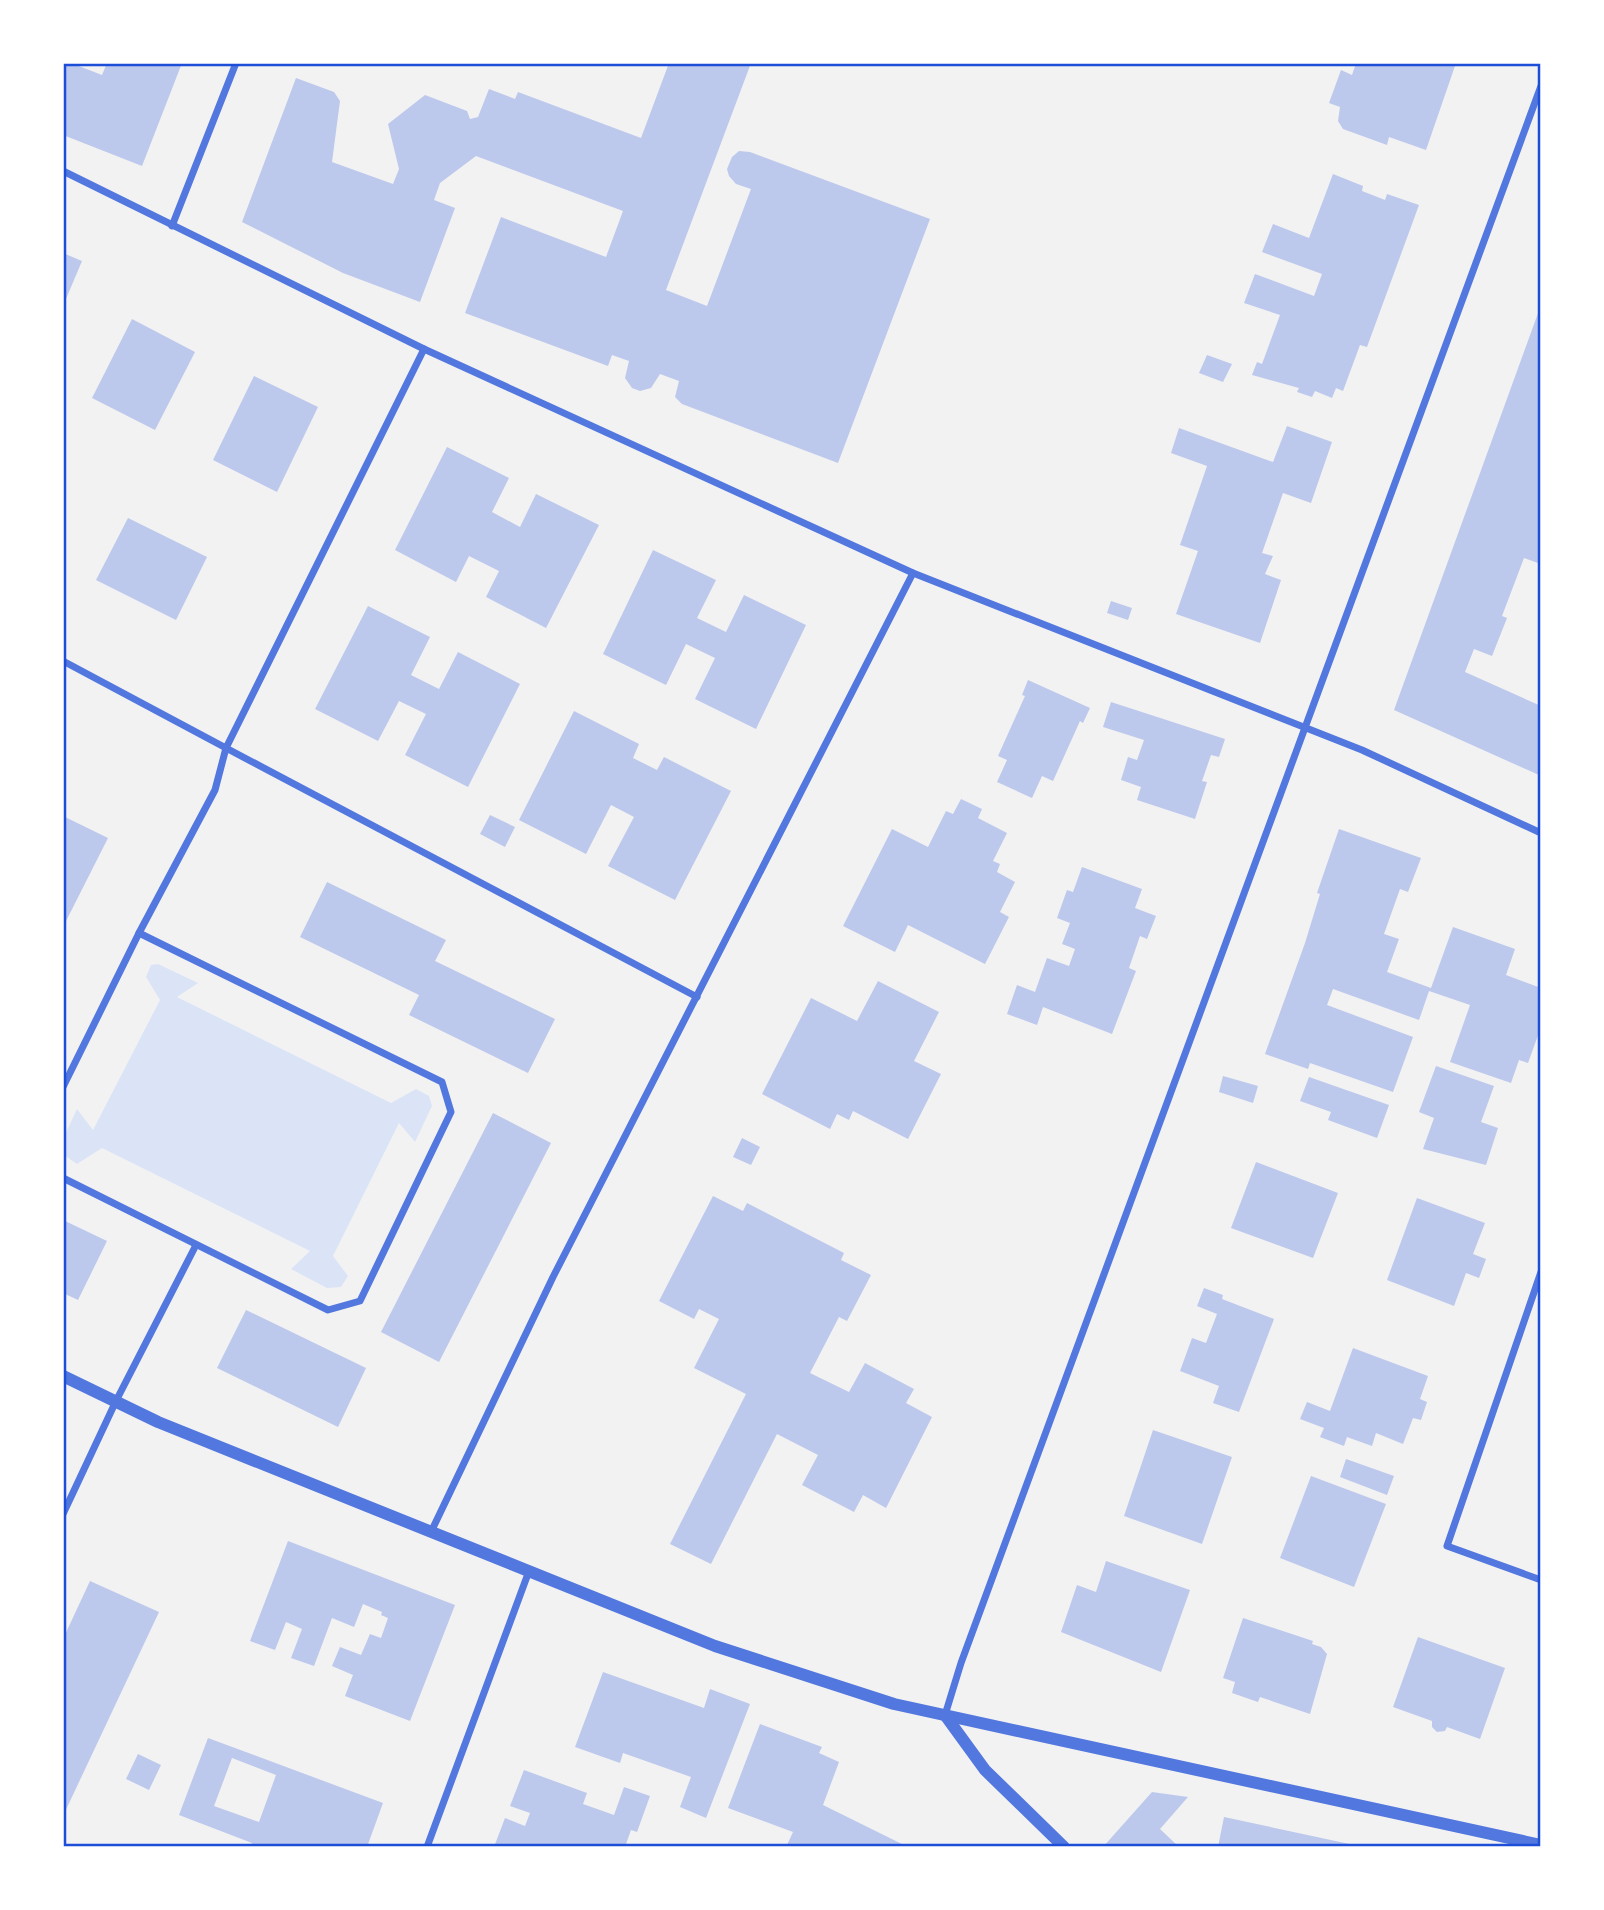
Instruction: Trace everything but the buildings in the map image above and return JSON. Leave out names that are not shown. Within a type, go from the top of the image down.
[{"type":"street","points":[[172,226],[236,63]]},
{"type":"street","points":[[945,1715],[961,1662],[1541,86]]},
{"type":"street","points":[[63,171],[424,349],[913,573],[1362,750],[1541,833]]},
{"type":"street","points":[[63,1087],[139,933],[215,790],[226,748],[424,349]]},
{"type":"street","points":[[431,1532],[553,1277],[913,573]]},
{"type":"street","points":[[63,661],[697,997]]},
{"type":"street","points":[[63,1178],[328,1310],[360,1301],[451,1112],[442,1082],[139,933]]},
{"type":"street","points":[[63,1514],[116,1401],[196,1245]]},
{"type":"street","points":[[1541,1272],[1447,1546],[1541,1580]]},
{"type":"street","points":[[63,1376],[158,1422],[715,1646],[894,1704],[1541,1845]]},
{"type":"street","points":[[427,1847],[529,1572]]},
{"type":"street","points":[[945,1715],[985,1770],[1064,1847]]},
{"type":"shaded area","points":[[158,964],[198,983],[177,997],[391,1103],[416,1089],[429,1096],[432,1106],[415,1142],[399,1123],[333,1256],[348,1276],[341,1287],[327,1288],[291,1269],[310,1251],[102,1148],[77,1164],[64,1155],[63,1139],[77,1109],[93,1130],[160,1000],[146,977],[151,965]]}]
